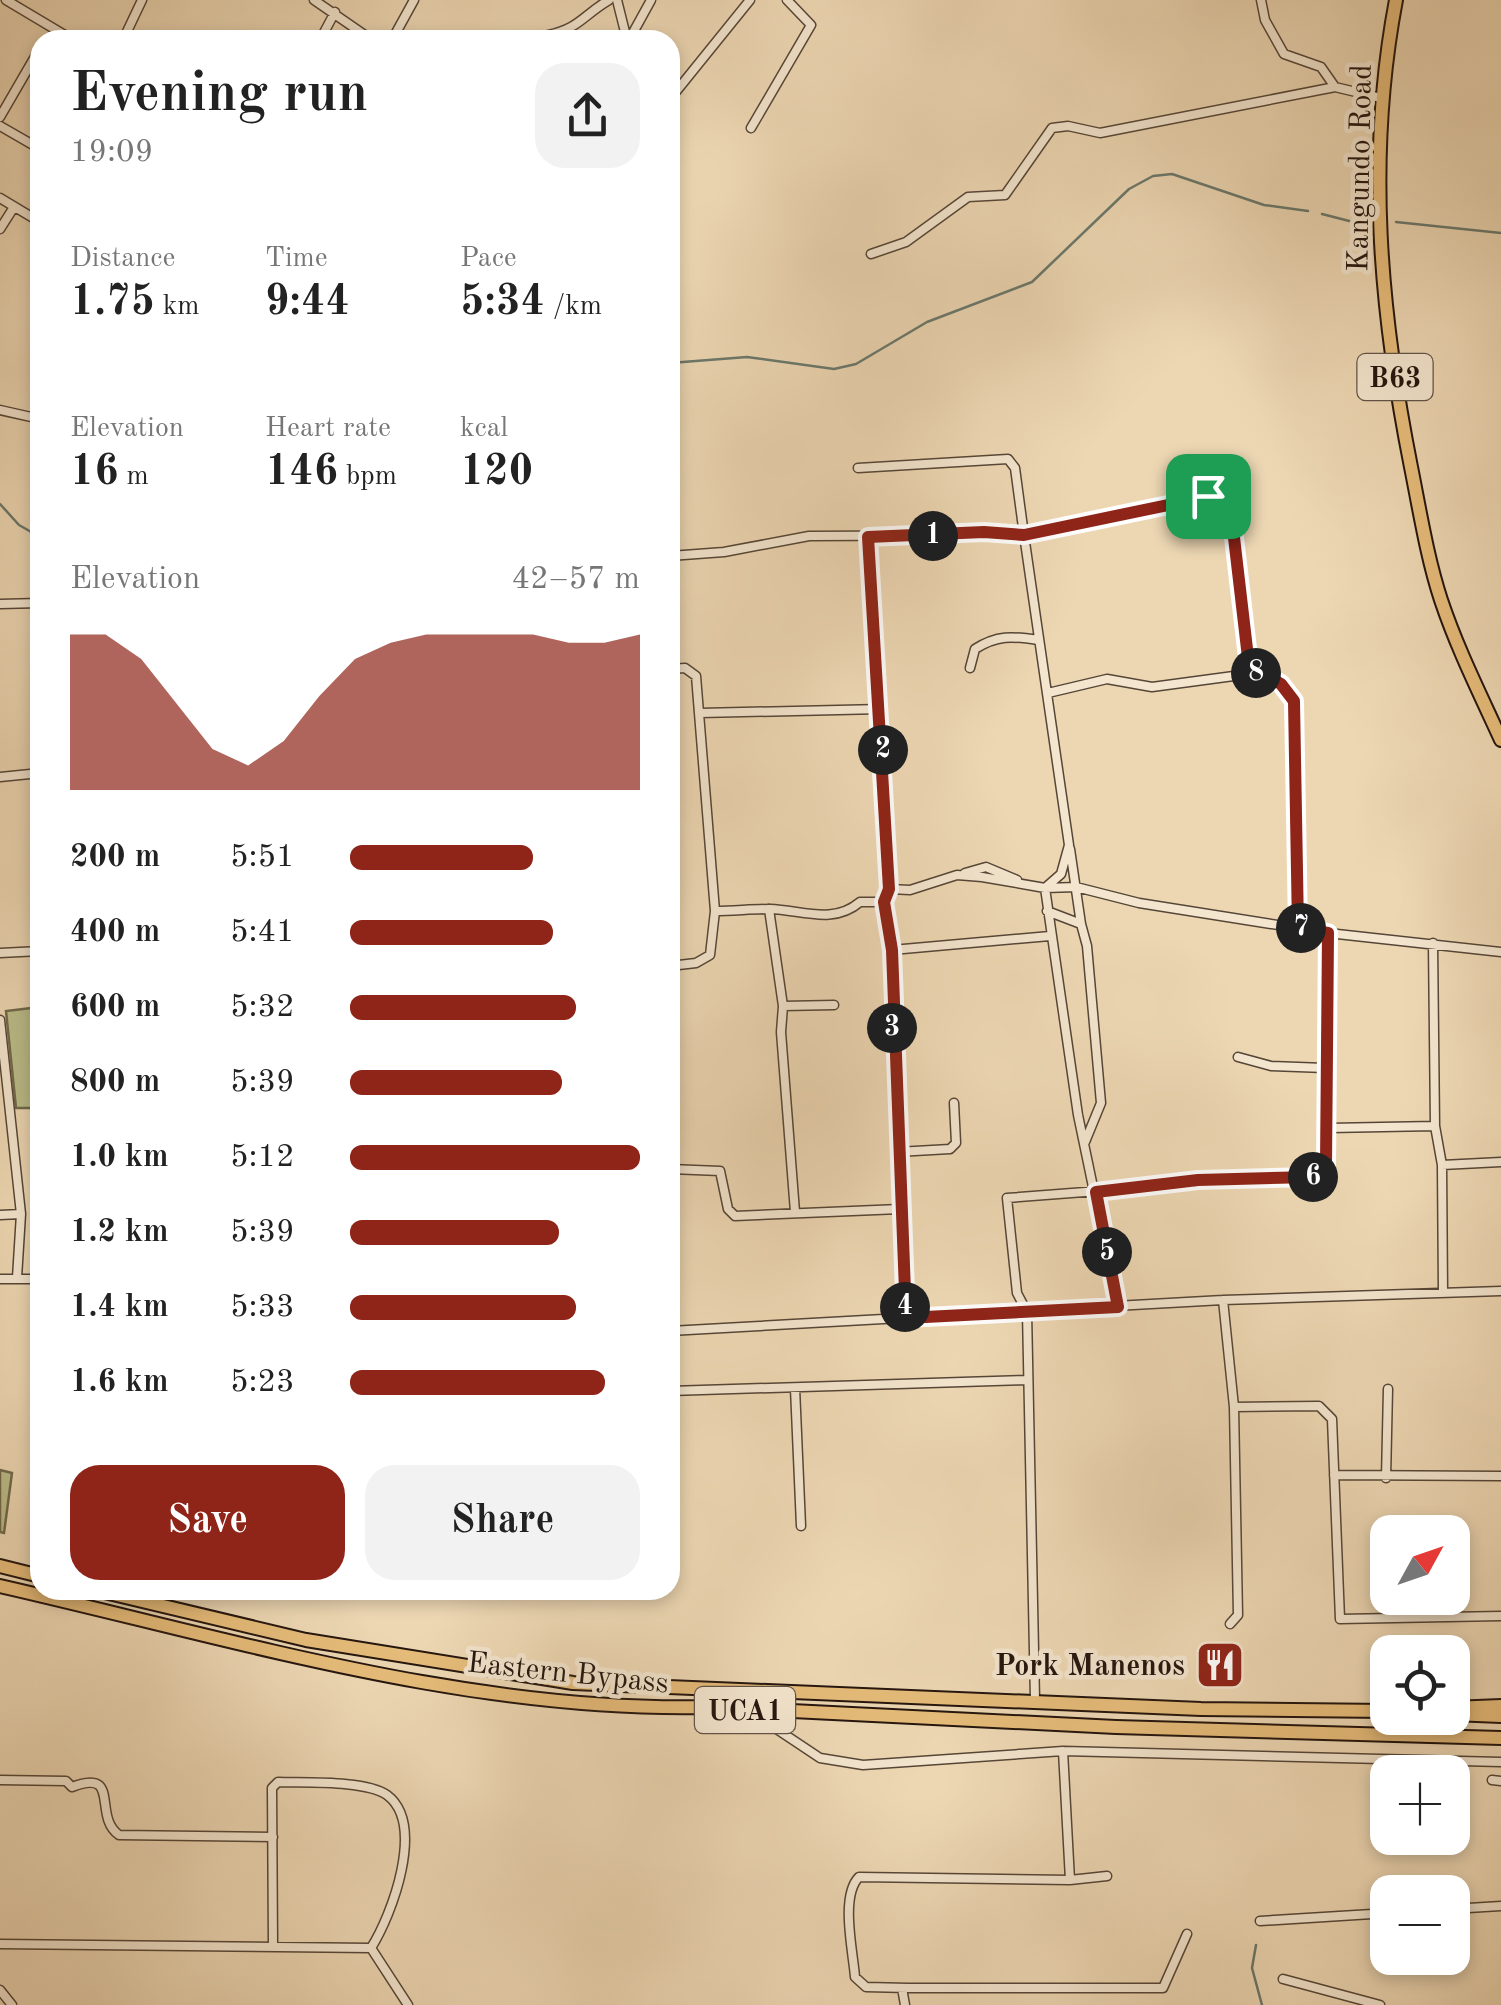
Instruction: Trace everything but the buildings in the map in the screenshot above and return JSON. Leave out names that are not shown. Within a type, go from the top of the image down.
[{"type":"main road","name":"Kangundo Road","points":[[1396,0],[1382,98],[1378,257],[1402,421],[1441,600],[1501,740]]},
{"type":"main road","points":[[0,1566],[30,1574]]},
{"type":"main road","name":"Eastern Bypass","points":[[0,1586],[30,1593]]},
{"type":"main road","name":"Eastern Bypass","points":[[58,1600],[275,1652],[480,1691],[642,1709],[710,1707],[1501,1738]]},
{"type":"main road","name":"Eastern Bypass","points":[[138,1600],[306,1640],[573,1683],[1200,1709],[1370,1711]]},
{"type":"main road","points":[[1002,1700],[1003,1720]]},
{"type":"main road","points":[[1470,1709],[1501,1706]]},
{"type":"main road","points":[[1470,1713],[1501,1716]]},
{"type":"street","points":[[6,0],[57,30]]},
{"type":"street","points":[[128,30],[142,0]]},
{"type":"street","points":[[314,0],[359,30]]},
{"type":"street","points":[[398,30],[414,0]]},
{"type":"street","points":[[574,30],[587,13],[609,0]]},
{"type":"street","points":[[617,0],[625,30]]},
{"type":"street","points":[[634,30],[651,0]]},
{"type":"street","points":[[680,87],[750,0]]},
{"type":"street","points":[[751,128],[811,25],[788,0]]},
{"type":"street","points":[[1262,0],[1265,20],[1279,49],[1288,58],[1321,66],[1335,87]]},
{"type":"street","points":[[325,30],[335,12]]},
{"type":"street","points":[[0,117],[30,65]]},
{"type":"street","points":[[871,254],[906,242],[968,197],[1005,195],[1052,128],[1068,126],[1100,133],[1335,87],[1382,98]]},
{"type":"street","points":[[0,126],[30,143]]},
{"type":"street","points":[[0,198],[30,216]]},
{"type":"street","points":[[0,229],[14,207]]},
{"type":"street","points":[[0,410],[30,417]]},
{"type":"street","points":[[858,468],[1008,460],[1015,468],[1080,924],[1087,946],[1101,1103],[1085,1142]]},
{"type":"street","points":[[680,555],[724,552],[808,536],[984,532],[1024,535],[1208,496],[1221,494],[1236,502],[1233,529],[1249,666],[1281,684],[1294,701],[1298,928]]},
{"type":"street","points":[[868,537],[882,709],[889,889],[884,902],[892,950],[906,1318]]},
{"type":"street","points":[[0,604],[30,603]]},
{"type":"street","points":[[970,668],[975,649],[990,640],[1004,636],[1038,640]]},
{"type":"street","points":[[680,668],[696,676],[714,911],[710,954],[696,963],[680,965]]},
{"type":"street","points":[[1048,694],[1107,679],[1152,687],[1256,673]]},
{"type":"street","points":[[700,713],[882,709]]},
{"type":"street","points":[[0,776],[30,774]]},
{"type":"street","points":[[1045,888],[1061,874],[1070,845]]},
{"type":"street","points":[[889,889],[910,890],[957,875],[1045,888],[1076,887],[1140,902],[1328,933],[1501,952]]},
{"type":"street","points":[[1045,888],[1085,1142],[1118,1307]]},
{"type":"street","points":[[714,911],[769,909],[820,916],[847,914],[860,902],[884,902]]},
{"type":"street","points":[[769,909],[783,1006],[781,1032],[795,1212]]},
{"type":"street","points":[[1047,911],[1080,924]]},
{"type":"street","points":[[1035,1700],[1027,1312],[1018,1293],[1007,1198],[1198,1180],[1312,1177],[1326,1166],[1328,933]]},
{"type":"street","points":[[892,950],[1050,936]]},
{"type":"street","points":[[1432,943],[1435,1126],[1442,1165],[1443,1293]]},
{"type":"street","points":[[0,954],[30,952]]},
{"type":"street","points":[[783,1006],[834,1005]]},
{"type":"street","points":[[0,1020],[21,1214],[17,1278]]},
{"type":"street","points":[[1238,1057],[1271,1066],[1325,1068]]},
{"type":"street","points":[[898,1152],[950,1149],[956,1143],[954,1102]]},
{"type":"street","points":[[1329,1128],[1435,1126]]},
{"type":"street","points":[[1442,1165],[1501,1162]]},
{"type":"street","points":[[680,1169],[720,1170],[728,1209],[735,1216],[900,1209]]},
{"type":"street","points":[[0,1214],[21,1214]]},
{"type":"street","points":[[0,1279],[30,1279]]},
{"type":"street","points":[[680,1330],[1223,1300],[1501,1291]]},
{"type":"street","points":[[1223,1300],[1234,1407],[1238,1615],[1230,1624]]},
{"type":"street","points":[[680,1392],[1027,1380]]},
{"type":"street","points":[[794,1388],[801,1526]]},
{"type":"street","points":[[1386,1478],[1388,1389]]},
{"type":"street","points":[[1234,1407],[1319,1406],[1332,1419],[1340,1619],[1501,1616]]},
{"type":"street","points":[[1334,1475],[1501,1476]]},
{"type":"street","points":[[710,1707],[711,1722],[775,1728],[820,1758],[838,1764],[1064,1751],[1501,1762]]},
{"type":"street","points":[[1191,1754],[1194,1727]]},
{"type":"street","points":[[1064,1751],[1070,1880]]},
{"type":"street","points":[[0,1780],[66,1781],[72,1786],[89,1780],[98,1783],[103,1790],[107,1822],[119,1835],[273,1837]]},
{"type":"street","points":[[274,1947],[272,1788],[278,1782],[370,1789],[386,1794],[399,1808],[407,1824],[400,1869],[388,1918],[371,1948]]},
{"type":"street","points":[[1107,1876],[1070,1880],[855,1880],[851,1905],[855,1976],[866,1986],[902,1988],[1163,1988],[1186,1934]]},
{"type":"street","points":[[1470,1908],[1501,1906]]},
{"type":"street","points":[[1260,1921],[1370,1914]]},
{"type":"street","points":[[0,1944],[371,1948]]},
{"type":"street","points":[[371,1948],[408,2005]]},
{"type":"street","points":[[1282,1979],[1380,2005]]},
{"type":"street","points":[[902,1988],[904,2005]]},
{"type":"street","points":[[0,1990],[12,2005]]},
{"type":"green space","points":[[30,1008],[30,1108],[16,1108],[6,1011]]},
{"type":"green space","points":[[0,1470],[12,1473],[4,1533],[0,1532]]},
{"type":"waterway","points":[[680,362],[747,357],[834,369],[856,364],[927,322],[1032,282],[1129,189],[1153,176],[1172,174],[1264,205],[1308,211]]},
{"type":"waterway","points":[[1322,214],[1357,223]]},
{"type":"waterway","points":[[1396,222],[1501,233]]},
{"type":"waterway","points":[[0,504],[30,531]]},
{"type":"waterway","points":[[1256,1945],[1252,1968],[1262,2005]]},
{"type":"place","name":"Pork Manenos","points":[[1220,1665]]},
{"type":"route","points":[[1221,494],[1236,502],[1233,529],[1249,666],[1281,684],[1294,701],[1300,854],[1298,928],[1328,933],[1326,1166],[1322,1174],[1312,1177],[1198,1180],[1096,1192],[1118,1307],[906,1318],[892,950],[884,902],[889,889],[882,709],[868,537],[984,532],[1024,535],[1208,496],[1221,494]]}]
